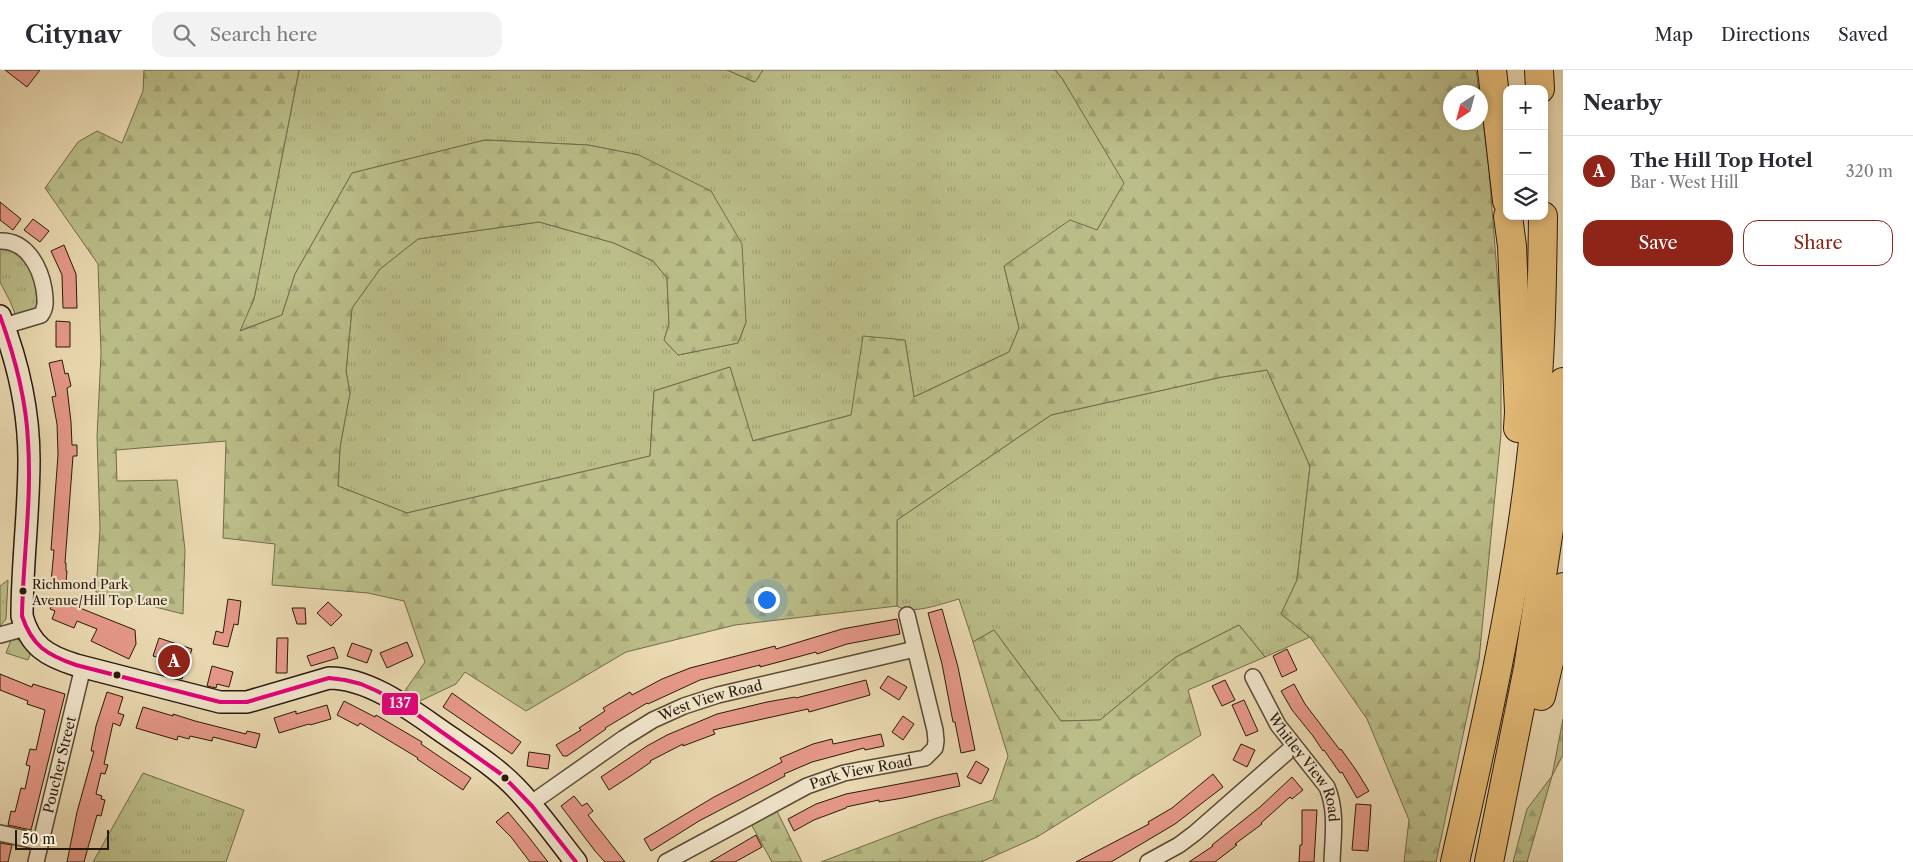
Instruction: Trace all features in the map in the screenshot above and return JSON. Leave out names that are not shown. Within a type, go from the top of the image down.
[{"type":"highway","points":[[1492,70],[1504,175]]},
{"type":"highway","points":[[1539,70],[1540,85]]},
{"type":"highway","points":[[1503,639],[1512,540],[1519,412],[1512,246],[1509,220]]},
{"type":"highway","points":[[1455,862],[1503,639],[1529,477],[1536,405],[1542,281],[1542,220]]},
{"type":"highway","points":[[1490,862],[1528,668],[1555,490],[1563,382]]},
{"type":"highway","points":[[1490,862],[1518,794],[1554,637],[1563,587]]},
{"type":"street","points":[[0,240],[6,240],[15,244],[27,252],[36,262],[46,299],[44,311],[38,318],[2,321],[10,340],[20,376],[28,433],[29,460],[22,616],[25,628],[32,639],[48,654],[83,667],[220,702],[248,702],[329,678],[338,678],[380,692],[404,705],[492,766],[530,804],[576,862]]},
{"type":"street","name":"Park View Road","points":[[666,862],[806,786],[844,773],[916,760],[930,754],[935,748],[935,730],[907,615]]},
{"type":"street","points":[[0,635],[25,628]]},
{"type":"street","name":"West View Road","points":[[530,804],[624,738],[653,720],[684,706],[718,694],[915,649]]},
{"type":"street","name":"Poucher Street","points":[[36,862],[83,667]]},
{"type":"street","name":"Whitley View Road","points":[[1253,678],[1278,725],[1326,787],[1332,799],[1334,811],[1332,862]]},
{"type":"street","points":[[1148,862],[1179,845],[1195,833],[1294,746]]},
{"type":"street","points":[[0,833],[40,842]]},
{"type":"green space","points":[[144,70],[299,70],[254,299],[240,331],[282,315],[295,274],[352,173],[485,140],[588,145],[639,155],[711,191],[742,244],[746,322],[738,343],[678,355],[664,340],[669,324],[667,278],[653,261],[614,243],[539,222],[418,239],[380,269],[352,308],[346,371],[350,393],[340,447],[338,486],[407,513],[650,456],[654,391],[730,367],[753,441],[851,415],[863,336],[905,340],[914,397],[1009,352],[1019,328],[1004,266],[1070,220],[1097,230],[1124,183],[1062,78],[1055,70],[1476,70],[1478,85],[1443,85],[1443,130],[1484,130],[1501,324],[1501,434],[1479,660],[1436,862],[1404,862],[1409,820],[1367,719],[1310,637],[1281,614],[1297,580],[1310,466],[1267,370],[1222,377],[1051,415],[897,520],[897,606],[735,625],[626,652],[526,711],[465,672],[456,684],[418,702],[404,692],[425,662],[404,601],[368,593],[272,585],[275,544],[223,538],[226,441],[116,450],[117,481],[177,480],[185,550],[183,614],[96,592],[100,529],[97,437],[101,353],[98,264],[45,188],[78,142],[97,131],[122,143],[143,91]]},
{"type":"green space","points":[[299,70],[727,70],[754,82],[763,70],[1055,70],[1062,78],[1125,183],[1097,230],[1004,266],[1019,328],[1009,352],[914,397],[905,340],[851,415],[752,441],[730,367],[654,391],[650,456],[407,513],[338,486],[340,447],[350,393],[346,371],[352,308],[380,269],[418,239],[539,222],[614,243],[653,261],[667,278],[669,324],[664,340],[678,355],[738,343],[746,322],[639,155],[588,145],[485,140],[352,173],[295,274],[282,315],[239,331],[254,299]]},
{"type":"green space","points":[[727,70],[763,70],[755,82]]},
{"type":"green space","points":[[0,248],[20,256],[34,273],[39,287],[37,311],[16,316],[0,282]]},
{"type":"green space","points":[[1267,370],[1310,466],[1297,580],[1281,614],[1310,637],[1265,657],[1239,625],[1176,657],[1100,720],[1061,721],[994,630],[973,642],[959,599],[936,606],[910,610],[897,606],[897,520],[1051,415],[1222,377]]},
{"type":"green space","points":[[8,580],[6,619],[0,626],[0,586]]},
{"type":"green space","points":[[1239,625],[1265,657],[1188,690],[1201,735],[1037,837],[981,862],[821,862],[934,819],[993,800],[1008,756],[973,642],[994,630],[1061,721],[1100,720],[1176,657]]},
{"type":"green space","points":[[11,640],[23,641],[32,649],[28,660],[6,653]]},
{"type":"green space","points":[[1563,719],[1563,755],[1552,776]]},
{"type":"green space","points":[[143,773],[244,810],[226,862],[93,862]]},
{"type":"green space","points":[[1552,776],[1527,862],[1513,862],[1527,809]]},
{"type":"green space","points":[[777,811],[802,862],[772,862],[751,824]]},
{"type":"building","points":[[5,70],[40,70],[27,87]]},
{"type":"building","points":[[0,202],[21,219],[13,230],[0,220]]},
{"type":"building","points":[[33,219],[49,231],[40,242],[24,230]]},
{"type":"building","points":[[64,245],[76,274],[77,308],[63,308],[62,275],[51,251]]},
{"type":"building","points":[[56,321],[70,322],[70,347],[56,347]]},
{"type":"building","points":[[62,360],[65,374],[68,373],[71,386],[67,388],[72,445],[77,445],[77,456],[73,456],[65,563],[67,571],[66,583],[51,582],[54,550],[51,550],[58,455],[57,424],[52,397],[56,396],[49,363]]},
{"type":"building","points":[[55,598],[135,630],[136,644],[129,659],[91,641],[97,629],[77,621],[74,628],[52,619],[55,611],[50,609]]},
{"type":"building","points":[[228,599],[241,601],[238,625],[234,624],[228,647],[213,644],[216,631],[223,633]]},
{"type":"building","points":[[328,602],[342,615],[331,626],[317,613]]},
{"type":"building","points":[[292,608],[305,608],[306,624],[297,624]]},
{"type":"building","points":[[942,609],[958,667],[975,750],[961,753],[942,664],[928,613]]},
{"type":"building","points":[[897,619],[900,634],[847,644],[817,654],[816,652],[700,680],[647,703],[605,728],[567,756],[563,756],[556,745],[581,730],[579,728],[605,711],[603,708],[630,692],[632,695],[662,679],[690,668],[775,646],[776,649],[842,629]]},
{"type":"building","points":[[159,638],[192,649],[182,679],[164,673],[166,667],[158,664],[160,658],[153,656]]},
{"type":"building","points":[[277,638],[288,638],[287,673],[276,673]]},
{"type":"building","points":[[407,642],[413,656],[387,668],[380,653]]},
{"type":"building","points":[[352,643],[372,650],[367,663],[347,656]]},
{"type":"building","points":[[334,647],[338,658],[311,666],[307,656]]},
{"type":"building","points":[[1287,649],[1297,670],[1282,677],[1273,656]]},
{"type":"building","points":[[212,666],[233,672],[229,687],[217,684],[216,688],[207,686]]},
{"type":"building","points":[[0,674],[32,687],[33,684],[65,694],[31,830],[8,825],[11,811],[15,812],[21,788],[25,789],[30,766],[26,765],[30,749],[36,750],[45,710],[27,704],[28,701],[0,690]]},
{"type":"building","points":[[888,676],[907,687],[899,700],[880,688]]},
{"type":"building","points":[[866,680],[870,695],[809,712],[808,709],[713,730],[715,734],[683,746],[683,744],[650,761],[609,790],[601,777],[667,735],[717,714],[767,702],[796,698]]},
{"type":"building","points":[[1225,680],[1235,700],[1222,706],[1212,686]]},
{"type":"building","points":[[1294,684],[1305,704],[1341,749],[1369,791],[1357,798],[1342,772],[1340,773],[1292,710],[1281,691]]},
{"type":"building","points":[[107,692],[123,697],[118,713],[124,715],[120,726],[113,723],[104,764],[108,765],[105,774],[101,773],[96,794],[102,796],[101,799],[105,800],[101,816],[97,815],[84,862],[67,862],[77,812],[94,751],[91,751],[96,726]]},
{"type":"building","points":[[452,693],[521,742],[512,754],[443,707]]},
{"type":"building","points":[[1244,700],[1258,731],[1246,736],[1232,705]]},
{"type":"building","points":[[344,701],[375,717],[376,715],[422,742],[421,744],[471,778],[463,790],[418,758],[360,723],[358,726],[337,715]]},
{"type":"building","points":[[327,705],[331,719],[279,733],[274,718],[296,711],[296,714]]},
{"type":"building","points":[[143,707],[246,734],[247,731],[260,734],[256,748],[213,737],[212,741],[190,736],[189,739],[178,736],[177,740],[136,728]]},
{"type":"building","points":[[903,716],[914,724],[903,740],[892,732]]},
{"type":"building","points":[[881,734],[884,746],[865,750],[864,748],[812,762],[784,774],[785,776],[699,821],[651,851],[644,839],[714,797],[782,762],[780,758],[813,744],[832,739],[833,744]]},
{"type":"building","points":[[1241,744],[1255,750],[1247,767],[1233,760]]},
{"type":"building","points":[[529,752],[550,755],[548,769],[527,766]]},
{"type":"building","points":[[976,761],[989,769],[981,784],[967,777]]},
{"type":"building","points":[[957,773],[960,786],[846,807],[814,820],[794,831],[788,819],[816,804],[846,794]]},
{"type":"building","points":[[1213,774],[1223,787],[1175,824],[1111,862],[1076,862],[1149,824],[1148,822],[1172,808]]},
{"type":"building","points":[[1292,777],[1303,790],[1292,799],[1290,797],[1262,824],[1235,844],[1237,845],[1215,862],[1189,862],[1213,846],[1260,807]]},
{"type":"building","points":[[574,796],[582,806],[587,803],[593,811],[588,815],[625,862],[605,862],[595,851],[561,806]]},
{"type":"building","points":[[1356,804],[1371,805],[1368,851],[1352,850]]},
{"type":"building","points":[[1302,810],[1317,810],[1314,862],[1299,862],[1300,845],[1302,845]]},
{"type":"building","points":[[508,812],[548,862],[530,862],[511,837],[496,822]]},
{"type":"building","points":[[756,835],[762,847],[735,862],[710,862]]},
{"type":"building","points":[[0,843],[12,845],[8,862],[0,862]]},
{"type":"transit line","name":"137","points":[[0,316],[19,378],[27,425],[29,485],[22,616],[31,635],[42,648],[76,665],[220,702],[247,702],[329,678],[361,684],[408,708],[501,774],[532,806],[576,862]]},
{"type":"place","name":"Richmond Park Avenue/Hill Top Lane","points":[[23,591]]},
{"type":"place","name":"The Hill Top Hotel","points":[[174,661]]}]
